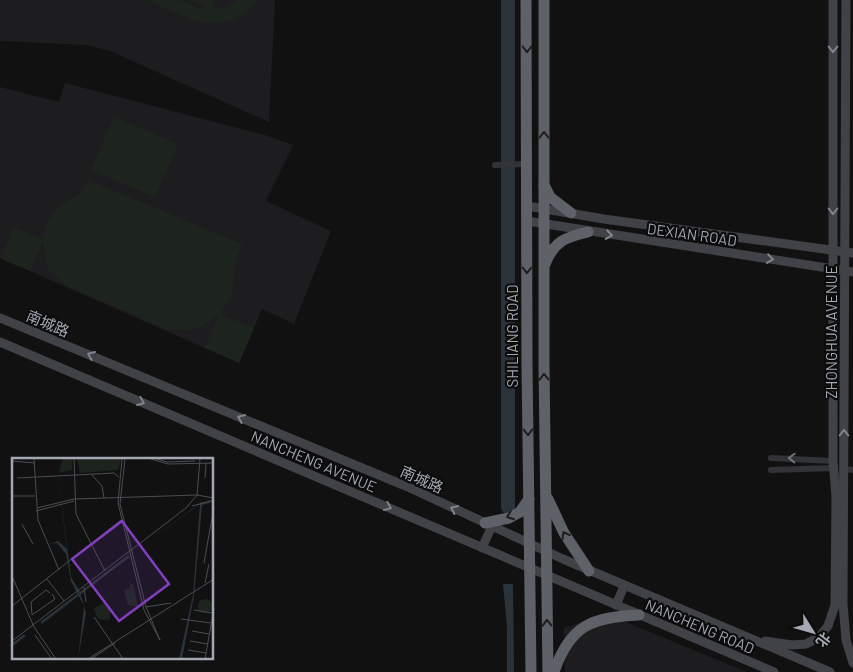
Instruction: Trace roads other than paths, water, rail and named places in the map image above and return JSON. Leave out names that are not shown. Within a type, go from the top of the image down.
[{"type":"highway","name":"SHILIANG ROAD","points":[[526,0],[523,164],[527,206],[531,672]]},
{"type":"highway","points":[[544,0],[544,268],[548,672]]},
{"type":"highway","points":[[544,184],[550,197],[571,213]]},
{"type":"highway","points":[[544,268],[549,254],[562,240],[588,232]]},
{"type":"highway","points":[[546,495],[564,533],[590,571]]},
{"type":"highway","points":[[488,525],[520,512],[529,499]]},
{"type":"highway","points":[[554,672],[566,643],[579,631],[604,618],[639,615]]},
{"type":"street","name":"ZHONGHUA AVENUE","points":[[833,0],[833,465],[836,497],[839,605],[853,663]]},
{"type":"street","name":"ZHONGHUA AVENUE","points":[[755,640],[792,645],[806,644],[819,637],[828,626],[839,605],[848,465],[844,303],[849,271],[846,0]]},
{"type":"street","points":[[495,166],[523,164]]},
{"type":"street","name":"DEXIAN ROAD","points":[[527,206],[849,253]]},
{"type":"street","name":"DEXIAN ROAD","points":[[527,221],[588,232],[849,271]]},
{"type":"street","points":[[833,302],[844,303]]},
{"type":"street","name":"南城路","points":[[0,318],[408,487],[546,552],[830,672]]},
{"type":"street","name":"NANCHENG AVENUE","points":[[0,342],[616,606]]},
{"type":"street","points":[[771,458],[833,465]]},
{"type":"street","points":[[771,470],[833,465]]},
{"type":"street","points":[[482,548],[488,525]]},
{"type":"street","points":[[616,606],[624,586]]},
{"type":"street","name":"NANCHENG ROAD","points":[[616,606],[774,672]]},
{"type":"waterway","points":[[508,0],[508,507]]}]
